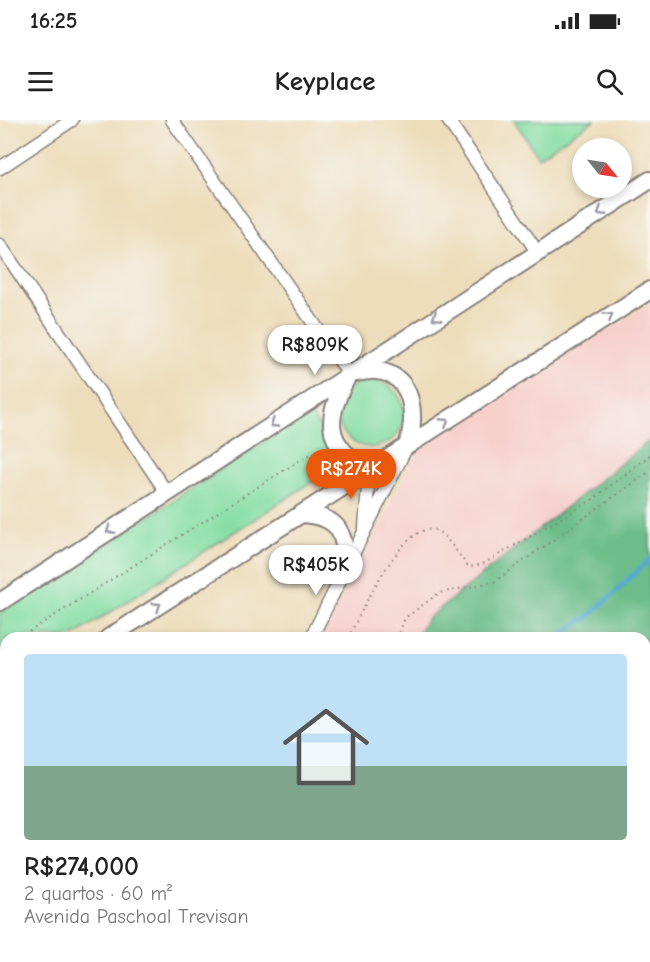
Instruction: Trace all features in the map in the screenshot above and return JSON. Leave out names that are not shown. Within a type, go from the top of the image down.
[{"type":"main road","points":[[0,602],[650,180]]},
{"type":"main road","points":[[117,632],[650,290]]},
{"type":"main road","points":[[349,374],[378,371],[399,380],[409,394],[414,411],[413,429],[407,446]]},
{"type":"main road","points":[[349,374],[334,401],[330,424],[336,442],[350,459],[369,471]]},
{"type":"main road","points":[[301,514],[331,520],[340,530],[347,567]]},
{"type":"street","points":[[0,168],[72,120]]},
{"type":"street","points":[[172,120],[349,374]]},
{"type":"street","points":[[448,120],[538,253]]},
{"type":"street","points":[[0,245],[167,493]]},
{"type":"street","points":[[314,632],[407,446]]},
{"type":"street","points":[[365,532],[369,471]]},
{"type":"path","points":[[28,632],[305,457],[336,442]]},
{"type":"path","points":[[351,632],[390,560],[423,530],[440,533],[469,567],[483,564],[592,500],[650,454]]},
{"type":"path","points":[[399,632],[405,618],[439,593],[494,582],[650,471]]},
{"type":"shaded area","points":[[650,303],[650,632],[324,632],[419,448]]},
{"type":"green space","points":[[514,120],[594,120],[538,157]]},
{"type":"green space","points":[[371,381],[384,384],[394,391],[401,401],[404,414],[401,427],[394,437],[384,444],[371,447],[358,444],[348,437],[341,427],[338,414],[341,401],[348,391],[358,384]]},
{"type":"green space","points":[[309,412],[343,462],[80,632],[0,632],[0,613]]},
{"type":"green space","points":[[650,440],[650,632],[419,632],[427,619]]},
{"type":"waterway","points":[[564,632],[592,614],[650,559]]}]
